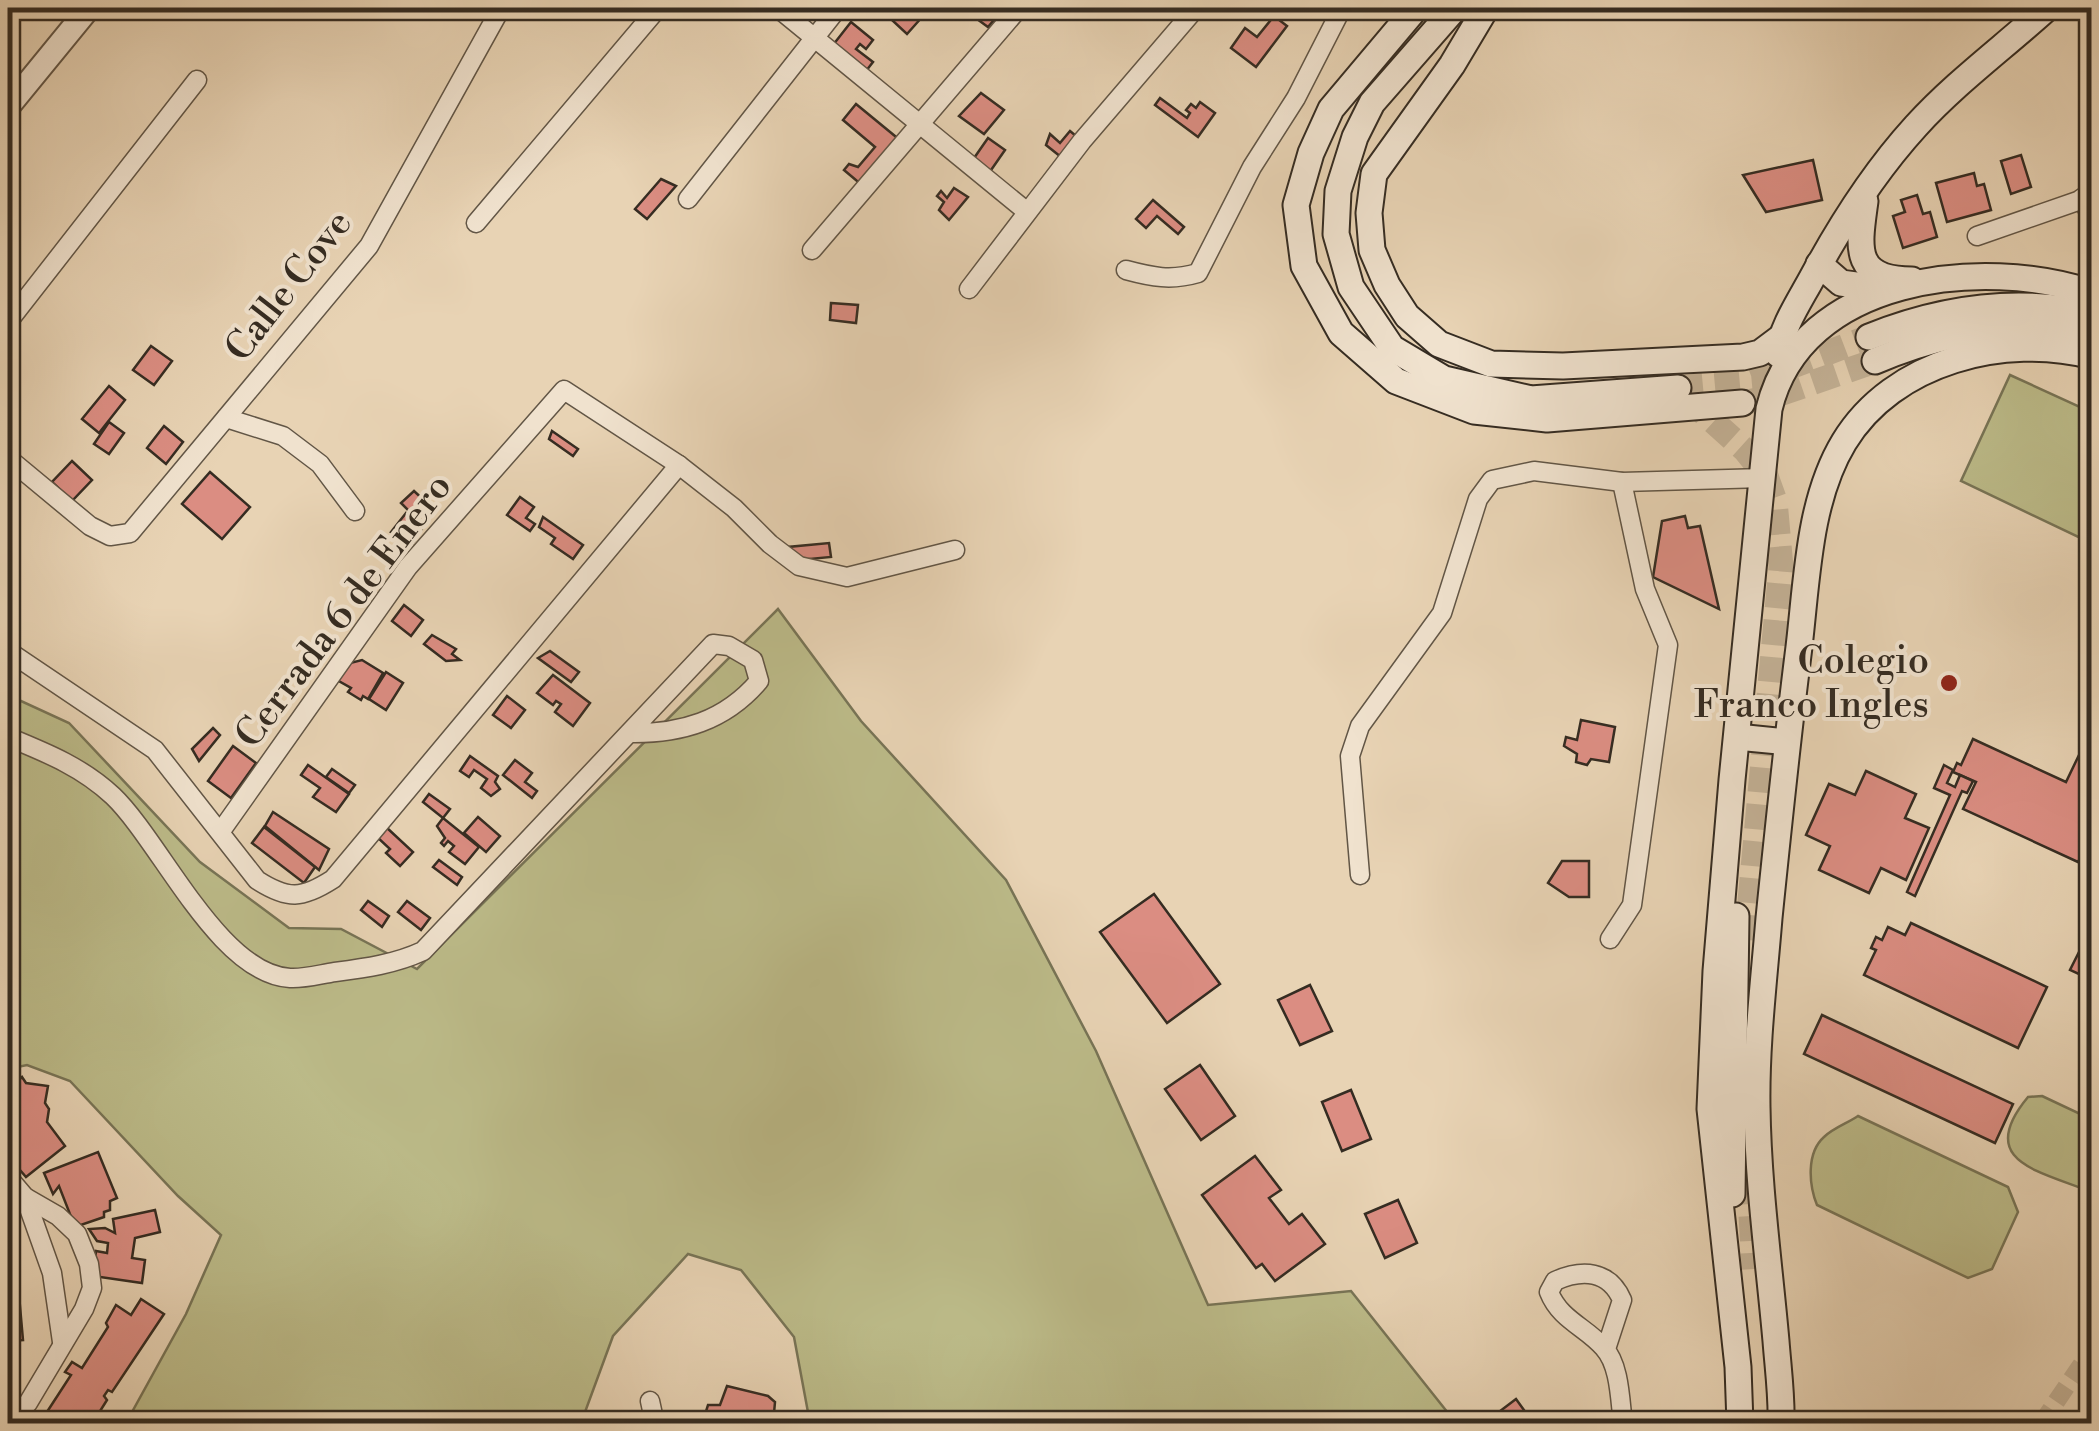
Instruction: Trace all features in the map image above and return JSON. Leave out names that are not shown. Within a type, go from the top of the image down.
[{"type":"main road","points":[[1416,8],[1331,109],[1311,153],[1296,205],[1304,266],[1341,333],[1396,381],[1474,411],[1547,419],[1675,398],[1710,414]]},
{"type":"main road","points":[[1456,8],[1383,90],[1355,136],[1338,191],[1336,234],[1351,287],[1392,348],[1444,379],[1531,399],[1675,398],[1742,403]]},
{"type":"main road","points":[[1474,8],[1412,90],[1364,164],[1353,202],[1354,240],[1362,272],[1381,306],[1410,341],[1441,363],[1523,384],[1640,380]]},
{"type":"main road","points":[[1486,8],[1452,65],[1374,174],[1369,213],[1372,250],[1387,285],[1407,316],[1439,344],[1491,364],[1563,366],[1742,357],[1760,353],[1780,338]]},
{"type":"main road","points":[[1740,1424],[1738,1366],[1710,1109],[1716,971],[1736,737],[1769,409],[1780,338],[1866,188],[1918,123],[2047,8]]},
{"type":"main road","points":[[1866,188],[1858,235],[1865,262],[1894,280],[1942,280]]},
{"type":"main road","points":[[1819,264],[1841,283],[1890,290]]},
{"type":"main road","points":[[1775,384],[1800,347],[1822,326],[1861,301],[1890,290],[1979,275],[2010,276],[2046,280],[2091,298]]},
{"type":"main road","points":[[2091,298],[2055,308],[1993,306],[1905,323],[1872,349],[2024,326],[2068,329],[2092,336]]},
{"type":"main road","points":[[1781,1424],[1757,1107],[1764,978],[1787,742],[1816,524],[1828,475],[1844,441],[1872,408],[1931,368],[2022,347],[2064,349],[2092,356]]},
{"type":"main road","points":[[1736,737],[1787,742]]},
{"type":"main road","points":[[1726,1258],[1732,1213],[1736,916]]},
{"type":"main road","points":[[1754,1269],[1767,1424]]},
{"type":"street","points":[[8,107],[89,8]]},
{"type":"street","name":"Calle Cove","points":[[8,458],[90,526],[110,536],[130,533],[369,246],[501,8]]},
{"type":"street","points":[[476,223],[658,8]]},
{"type":"street","points":[[778,8],[1026,212]]},
{"type":"street","points":[[688,198],[838,8]]},
{"type":"street","points":[[812,250],[1019,8]]},
{"type":"street","points":[[969,289],[1026,212],[1196,8]]},
{"type":"street","points":[[1126,270],[1156,278],[1180,278],[1198,272],[1342,8]]},
{"type":"street","points":[[8,322],[197,80]]},
{"type":"street","points":[[1976,236],[2087,197],[2092,219]]},
{"type":"street","name":"Cerrada 6 de Enero","points":[[221,831],[408,567],[564,390],[679,464]]},
{"type":"street","points":[[226,418],[283,436],[320,464],[355,511]]},
{"type":"street","points":[[8,651],[155,750],[257,880],[292,896],[312,892],[333,879],[679,464],[799,566],[847,577],[955,550]]},
{"type":"street","points":[[1360,874],[1350,756],[1360,726],[1442,614],[1478,499],[1492,480],[1534,471],[1622,482],[1764,478]]},
{"type":"street","points":[[1610,939],[1632,905],[1668,645],[1645,589],[1622,482]]},
{"type":"street","points":[[8,737],[88,774],[117,800],[214,929],[252,966],[288,978],[398,962],[424,950],[713,644],[729,646],[753,660],[759,680],[741,702],[701,724],[666,734],[630,733]]},
{"type":"street","points":[[8,1177],[25,1198],[52,1273],[62,1342]]},
{"type":"street","points":[[8,1424],[28,1403],[84,1309],[92,1288],[89,1264],[77,1234],[58,1216],[25,1198]]},
{"type":"street","points":[[1606,1349],[1622,1300],[1616,1286],[1597,1274],[1574,1272],[1555,1281],[1550,1292],[1554,1305],[1606,1349],[1618,1385],[1623,1424]]},
{"type":"street","points":[[650,1401],[655,1424]]},
{"type":"shaded area","points":[[2010,375],[2091,412],[2091,543],[1961,481]]},
{"type":"shaded area","points":[[778,609],[861,721],[1006,880],[1096,1051],[1208,1305],[1351,1291],[1456,1423],[810,1423],[794,1337],[741,1270],[688,1254],[613,1336],[581,1423],[126,1423],[186,1314],[221,1235],[178,1196],[70,1081],[27,1065],[8,1069],[8,695],[69,723],[200,862],[289,928],[341,929],[417,969]]},
{"type":"shaded area","points":[[2042,1096],[2091,1119],[2091,1192],[2034,1170],[2011,1150],[2008,1136],[2013,1119],[2028,1097]]},
{"type":"shaded area","points":[[1858,1116],[2008,1187],[2018,1212],[1992,1269],[1968,1278],[1817,1205],[1811,1179],[1814,1152],[1828,1134]]},
{"type":"building","points":[[879,8],[913,8],[923,16],[907,34]]},
{"type":"building","points":[[962,8],[1004,8],[988,27]]},
{"type":"building","points":[[1274,16],[1287,26],[1256,67],[1231,48],[1245,28],[1257,37]]},
{"type":"building","points":[[851,22],[873,40],[866,49],[860,44],[856,49],[873,62],[866,71],[833,45]]},
{"type":"building","points":[[981,93],[1004,110],[984,134],[959,116]]},
{"type":"building","points":[[1160,98],[1187,118],[1190,113],[1186,110],[1191,104],[1196,108],[1200,102],[1215,113],[1198,137],[1155,105]]},
{"type":"building","points":[[856,104],[901,141],[863,186],[844,170],[849,164],[858,167],[875,147],[843,120]]},
{"type":"building","points":[[1070,131],[1082,141],[1066,161],[1046,145],[1050,134],[1060,143]]},
{"type":"building","points":[[988,138],[1005,150],[989,173],[972,161]]},
{"type":"building","points":[[2021,155],[2031,187],[2011,194],[2001,161]]},
{"type":"building","points":[[1813,160],[1822,200],[1766,212],[1743,175]]},
{"type":"building","points":[[1974,173],[1977,186],[1984,184],[1991,210],[1947,222],[1936,183]]},
{"type":"building","points":[[661,179],[676,186],[647,219],[635,209]]},
{"type":"building","points":[[954,188],[968,197],[949,220],[939,210],[944,202],[937,196],[941,191],[947,198]]},
{"type":"building","points":[[1917,195],[1923,214],[1930,212],[1937,237],[1903,248],[1893,216],[1905,212],[1901,200]]},
{"type":"building","points":[[1153,200],[1184,227],[1178,234],[1157,216],[1146,228],[1136,219]]},
{"type":"building","points":[[831,303],[858,305],[856,323],[830,320]]},
{"type":"building","points":[[151,346],[172,361],[154,385],[133,370]]},
{"type":"building","points":[[109,386],[125,400],[99,433],[82,419]]},
{"type":"building","points":[[109,422],[124,433],[109,454],[94,444]]},
{"type":"building","points":[[164,426],[183,442],[166,464],[147,448]]},
{"type":"building","points":[[552,431],[578,449],[573,456],[549,439]]},
{"type":"building","points":[[72,461],[92,480],[72,501],[52,482]]},
{"type":"building","points":[[210,472],[250,507],[222,539],[182,504]]},
{"type":"building","points":[[414,491],[428,504],[415,517],[401,503]]},
{"type":"building","points":[[520,497],[534,507],[526,518],[535,524],[530,531],[507,515]]},
{"type":"building","points":[[406,513],[423,527],[413,543],[391,532]]},
{"type":"building","points":[[1685,516],[1688,528],[1700,526],[1719,609],[1653,577],[1662,521]]},
{"type":"building","points":[[543,517],[583,545],[573,559],[551,544],[555,538],[539,527]]},
{"type":"building","points":[[829,543],[831,557],[789,561],[788,547]]},
{"type":"building","points":[[404,605],[423,620],[411,636],[392,621]]},
{"type":"building","points":[[432,635],[456,649],[452,654],[460,660],[446,661],[424,644]]},
{"type":"building","points":[[550,651],[579,672],[571,682],[538,658]]},
{"type":"building","points":[[362,660],[383,673],[368,699],[363,696],[361,700],[337,680],[346,664]]},
{"type":"building","points":[[386,672],[403,683],[386,710],[369,699]]},
{"type":"building","points":[[553,675],[590,703],[573,726],[555,712],[561,704],[556,701],[553,705],[537,693]]},
{"type":"building","points":[[507,696],[525,710],[511,728],[493,715]]},
{"type":"building","points":[[1581,720],[1615,727],[1609,762],[1576,762],[1577,754],[1564,746],[1566,737],[1577,740]]},
{"type":"building","points":[[213,728],[220,735],[199,761],[192,749]]},
{"type":"building","points":[[2092,728],[2092,834],[2078,862],[1963,809],[1976,782],[1953,772],[1957,763],[1961,765],[1973,739],[2066,782]]},
{"type":"building","points":[[233,746],[256,763],[231,798],[208,781]]},
{"type":"building","points":[[470,756],[498,776],[495,782],[500,789],[491,796],[481,788],[487,779],[474,770],[469,777],[460,771]]},
{"type":"building","points":[[515,760],[532,773],[525,782],[537,791],[532,798],[503,775]]},
{"type":"building","points":[[308,765],[349,794],[336,812],[313,797],[320,788],[301,775]]},
{"type":"building","points":[[1944,765],[1953,770],[1947,783],[1955,787],[1960,775],[1973,781],[1967,793],[1962,791],[1915,896],[1907,892],[1950,795],[1934,788]]},
{"type":"building","points":[[332,769],[355,785],[349,793],[326,777]]},
{"type":"building","points":[[1866,771],[1916,794],[1905,818],[1929,828],[1906,880],[1881,868],[1869,893],[1819,870],[1830,846],[1806,835],[1829,784],[1855,795]]},
{"type":"building","points":[[429,794],[450,809],[443,818],[423,802]]},
{"type":"building","points":[[273,812],[329,849],[319,870],[265,826]]},
{"type":"building","points":[[478,817],[500,836],[486,852],[464,833]]},
{"type":"building","points":[[443,818],[479,847],[465,864],[449,852],[454,846],[448,841],[444,846],[441,843],[445,838],[437,826]]},
{"type":"building","points":[[264,827],[315,867],[304,883],[252,843]]},
{"type":"building","points":[[386,827],[413,852],[400,866],[377,837]]},
{"type":"building","points":[[439,860],[462,877],[457,885],[433,867]]},
{"type":"building","points":[[1562,861],[1589,861],[1589,897],[1569,897],[1548,883]]},
{"type":"building","points":[[1154,894],[1220,984],[1167,1023],[1100,932]]},
{"type":"building","points":[[368,901],[389,916],[382,927],[361,910]]},
{"type":"building","points":[[407,901],[430,918],[421,930],[398,912]]},
{"type":"building","points":[[1911,923],[2047,987],[2018,1048],[1864,975],[1876,950],[1871,948],[1876,937],[1882,940],[1888,927],[1905,935]]},
{"type":"building","points":[[2092,926],[2092,980],[2070,970]]},
{"type":"building","points":[[1310,985],[1332,1031],[1300,1045],[1278,1000]]},
{"type":"building","points":[[1822,1015],[2013,1104],[1995,1143],[1804,1054]]},
{"type":"building","points":[[1200,1065],[1235,1116],[1201,1140],[1165,1089]]},
{"type":"building","points":[[22,1077],[26,1083],[48,1086],[47,1122],[65,1146],[26,1177],[8,1156],[8,1134],[15,1107],[8,1090]]},
{"type":"building","points":[[1351,1090],[1371,1139],[1342,1151],[1322,1102]]},
{"type":"building","points":[[98,1152],[117,1198],[110,1201],[110,1210],[104,1212],[104,1217],[75,1227],[59,1186],[53,1194],[44,1173]]},
{"type":"building","points":[[1255,1156],[1281,1190],[1269,1198],[1289,1224],[1302,1214],[1325,1244],[1275,1281],[1262,1264],[1256,1268],[1202,1195]]},
{"type":"building","points":[[1398,1200],[1417,1243],[1385,1258],[1365,1214]]},
{"type":"building","points":[[155,1210],[160,1232],[135,1238],[132,1258],[145,1260],[142,1283],[93,1276],[96,1251],[107,1253],[108,1243],[97,1241],[89,1229],[105,1228],[115,1233],[113,1219]]},
{"type":"building","points":[[19,1295],[23,1340],[8,1341],[8,1296]]},
{"type":"building","points":[[141,1299],[164,1314],[112,1392],[108,1390],[104,1396],[107,1400],[92,1424],[48,1424],[51,1419],[45,1415],[71,1375],[65,1372],[72,1362],[82,1368],[108,1327],[106,1323],[116,1305],[131,1315]]},
{"type":"building","points":[[727,1386],[768,1396],[775,1402],[773,1424],[702,1424],[708,1405],[720,1405]]},
{"type":"building","points":[[1516,1399],[1534,1424],[1483,1424]]},
{"type":"tunnel","points":[[1678,388],[1753,381],[1869,337]]},
{"type":"tunnel","points":[[1742,403],[1768,398],[1875,361]]},
{"type":"tunnel","points":[[1686,397],[1745,450],[1766,476],[1775,501],[1781,567],[1746,944]]},
{"type":"tunnel","points":[[1749,1179],[1754,1269]]},
{"type":"tunnel","points":[[2041,1424],[2092,1349]]},
{"type":"place","name":"Colegio Franco Ingles","points":[[1949,683]]}]
